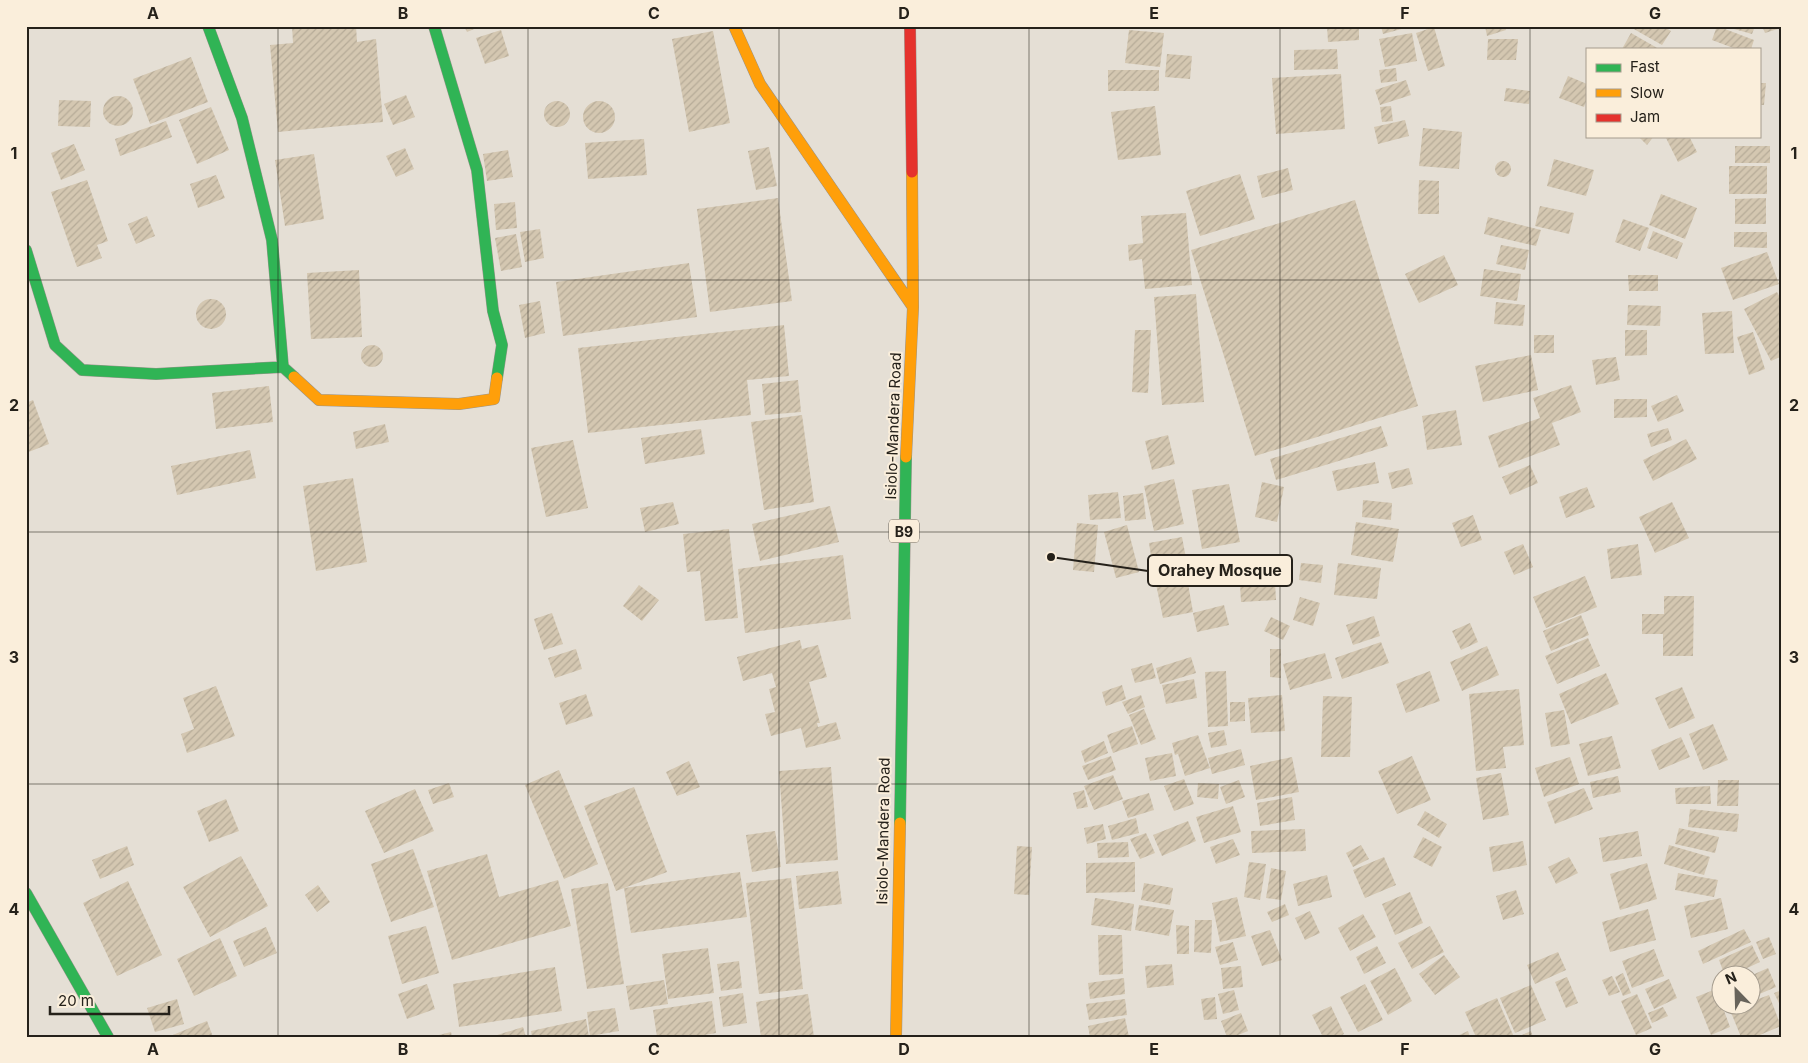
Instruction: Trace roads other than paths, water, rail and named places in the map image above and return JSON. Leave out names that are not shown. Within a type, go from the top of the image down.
[{"type":"main road","points":[[208,26],[242,118],[272,240],[283,367],[319,400],[459,404],[494,399],[502,345],[493,311],[477,170],[434,26]]},
{"type":"main road","points":[[734,26],[760,84],[913,307]]},
{"type":"main road","name":"Isiolo-Mandera Road","points":[[896,1037],[906,436],[913,307],[910,26]]},
{"type":"main road","points":[[26,250],[55,345],[82,370],[156,374],[283,367]]},
{"type":"main road","points":[[26,893],[108,1037]]},
{"type":"place","name":"Orahey Mosque","points":[[1051,557]]}]
